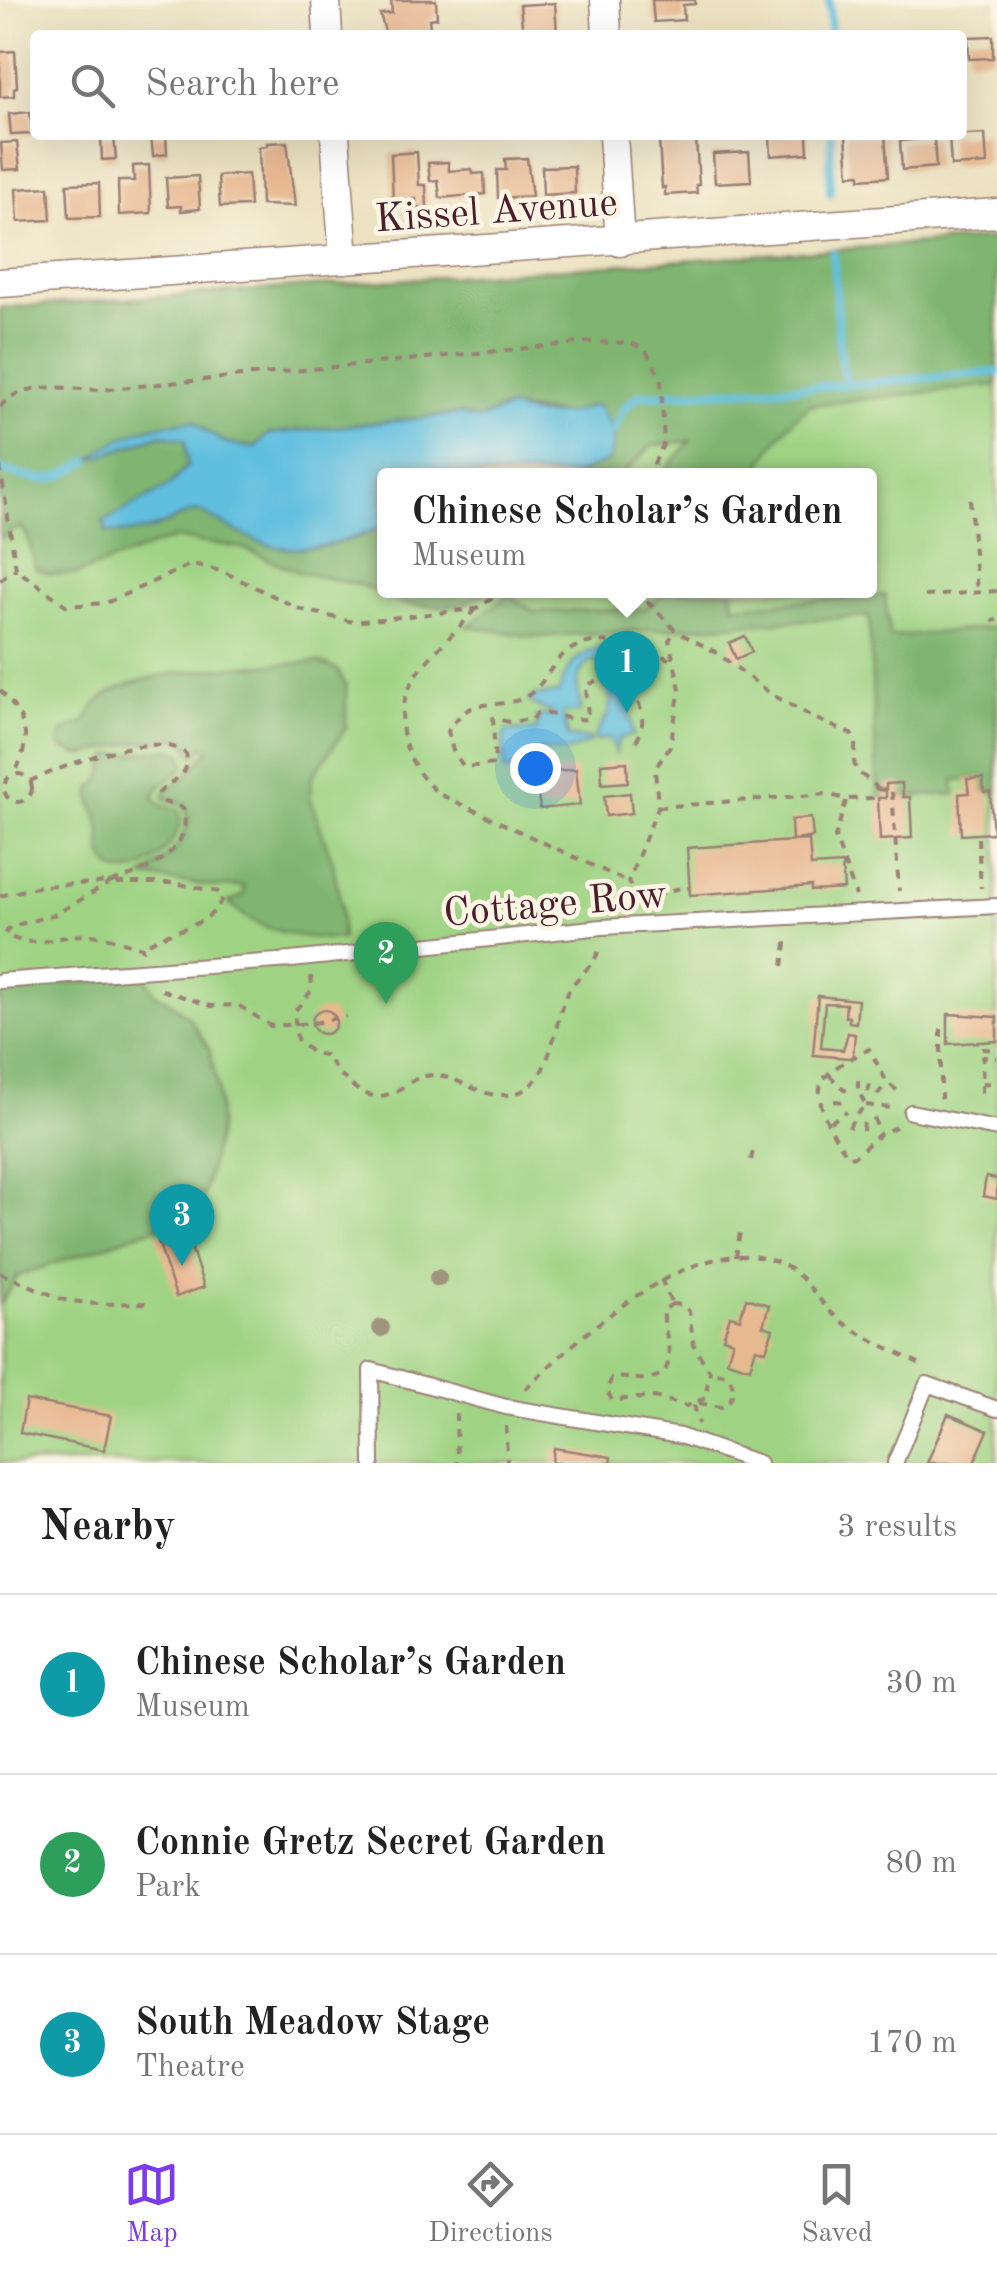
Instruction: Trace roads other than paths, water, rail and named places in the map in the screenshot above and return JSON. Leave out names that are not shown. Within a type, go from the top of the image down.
[{"type":"street","points":[[326,0],[328,30]]},
{"type":"street","points":[[605,0],[608,30]]},
{"type":"street","points":[[335,140],[344,259]]},
{"type":"street","points":[[613,140],[620,242]]},
{"type":"street","name":"Kissel Avenue","points":[[0,284],[997,213]]},
{"type":"lane","name":"Cottage Row","points":[[0,981],[308,958],[646,924],[997,906]]},
{"type":"lane","points":[[907,1111],[997,1128]]},
{"type":"lane","points":[[372,1463],[371,1370],[506,1407],[680,1436],[759,1463]]},
{"type":"lane","points":[[895,1463],[926,1384],[997,1409]]},
{"type":"water","points":[[599,407],[607,422],[613,446],[607,462],[591,468],[377,468],[377,529],[319,547],[278,547],[259,542],[199,511],[149,530],[106,532],[105,521],[169,486],[188,465],[185,440],[162,434],[88,461],[125,437],[179,422],[194,421],[222,441],[255,447],[269,434],[460,414],[477,419],[511,408],[541,415]]},
{"type":"water","points":[[606,646],[611,662],[590,661],[580,672],[581,711],[553,712],[528,700],[558,693],[574,662],[587,652]]},
{"type":"water","points":[[613,688],[629,698],[633,735],[618,739],[616,754],[609,738],[594,738],[608,714]]},
{"type":"water","points":[[537,716],[565,719],[568,737],[591,739],[590,742],[568,752],[540,750],[537,768],[505,771],[506,731],[537,730]]},
{"type":"waterway","points":[[829,0],[831,30]]},
{"type":"waterway","points":[[830,193],[831,140]]},
{"type":"waterway","points":[[833,253],[846,385]]},
{"type":"waterway","points":[[613,431],[624,408],[639,395],[846,385],[997,372]]},
{"type":"waterway","points":[[0,470],[45,479],[63,475],[88,461]]},
{"type":"waterway","points":[[604,661],[611,691]]},
{"type":"waterway","points":[[557,711],[558,716]]},
{"type":"place","name":"Chinese Scholar’s Garden","points":[[627,713]]},
{"type":"place","name":"Connie Gretz Secret Garden","points":[[386,1004]]},
{"type":"place","name":"South Meadow Stage","points":[[182,1266]]}]
